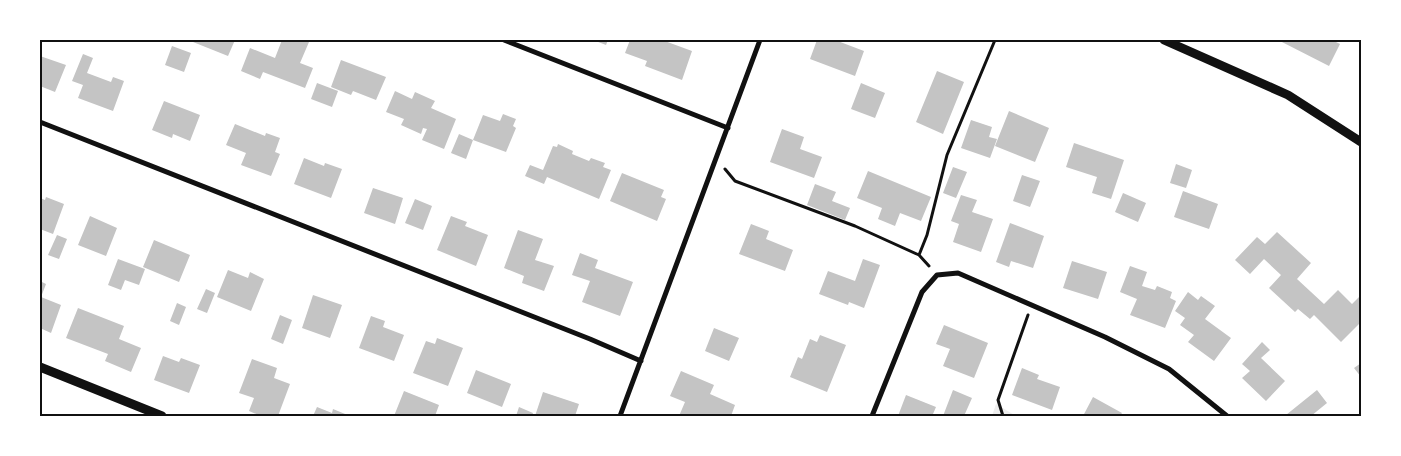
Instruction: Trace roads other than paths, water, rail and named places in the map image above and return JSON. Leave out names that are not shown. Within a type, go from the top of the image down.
[{"type":"street","points":[[504,40],[728,128]]},
{"type":"street","points":[[620,416],[760,40]]},
{"type":"street","points":[[1164,40],[1288,95],[1361,142]]},
{"type":"street","points":[[40,122],[641,361]]},
{"type":"street","points":[[872,416],[922,292],[937,274],[958,273],[1105,337],[1169,369],[1226,416]]},
{"type":"street","points":[[40,367],[162,416]]}]
